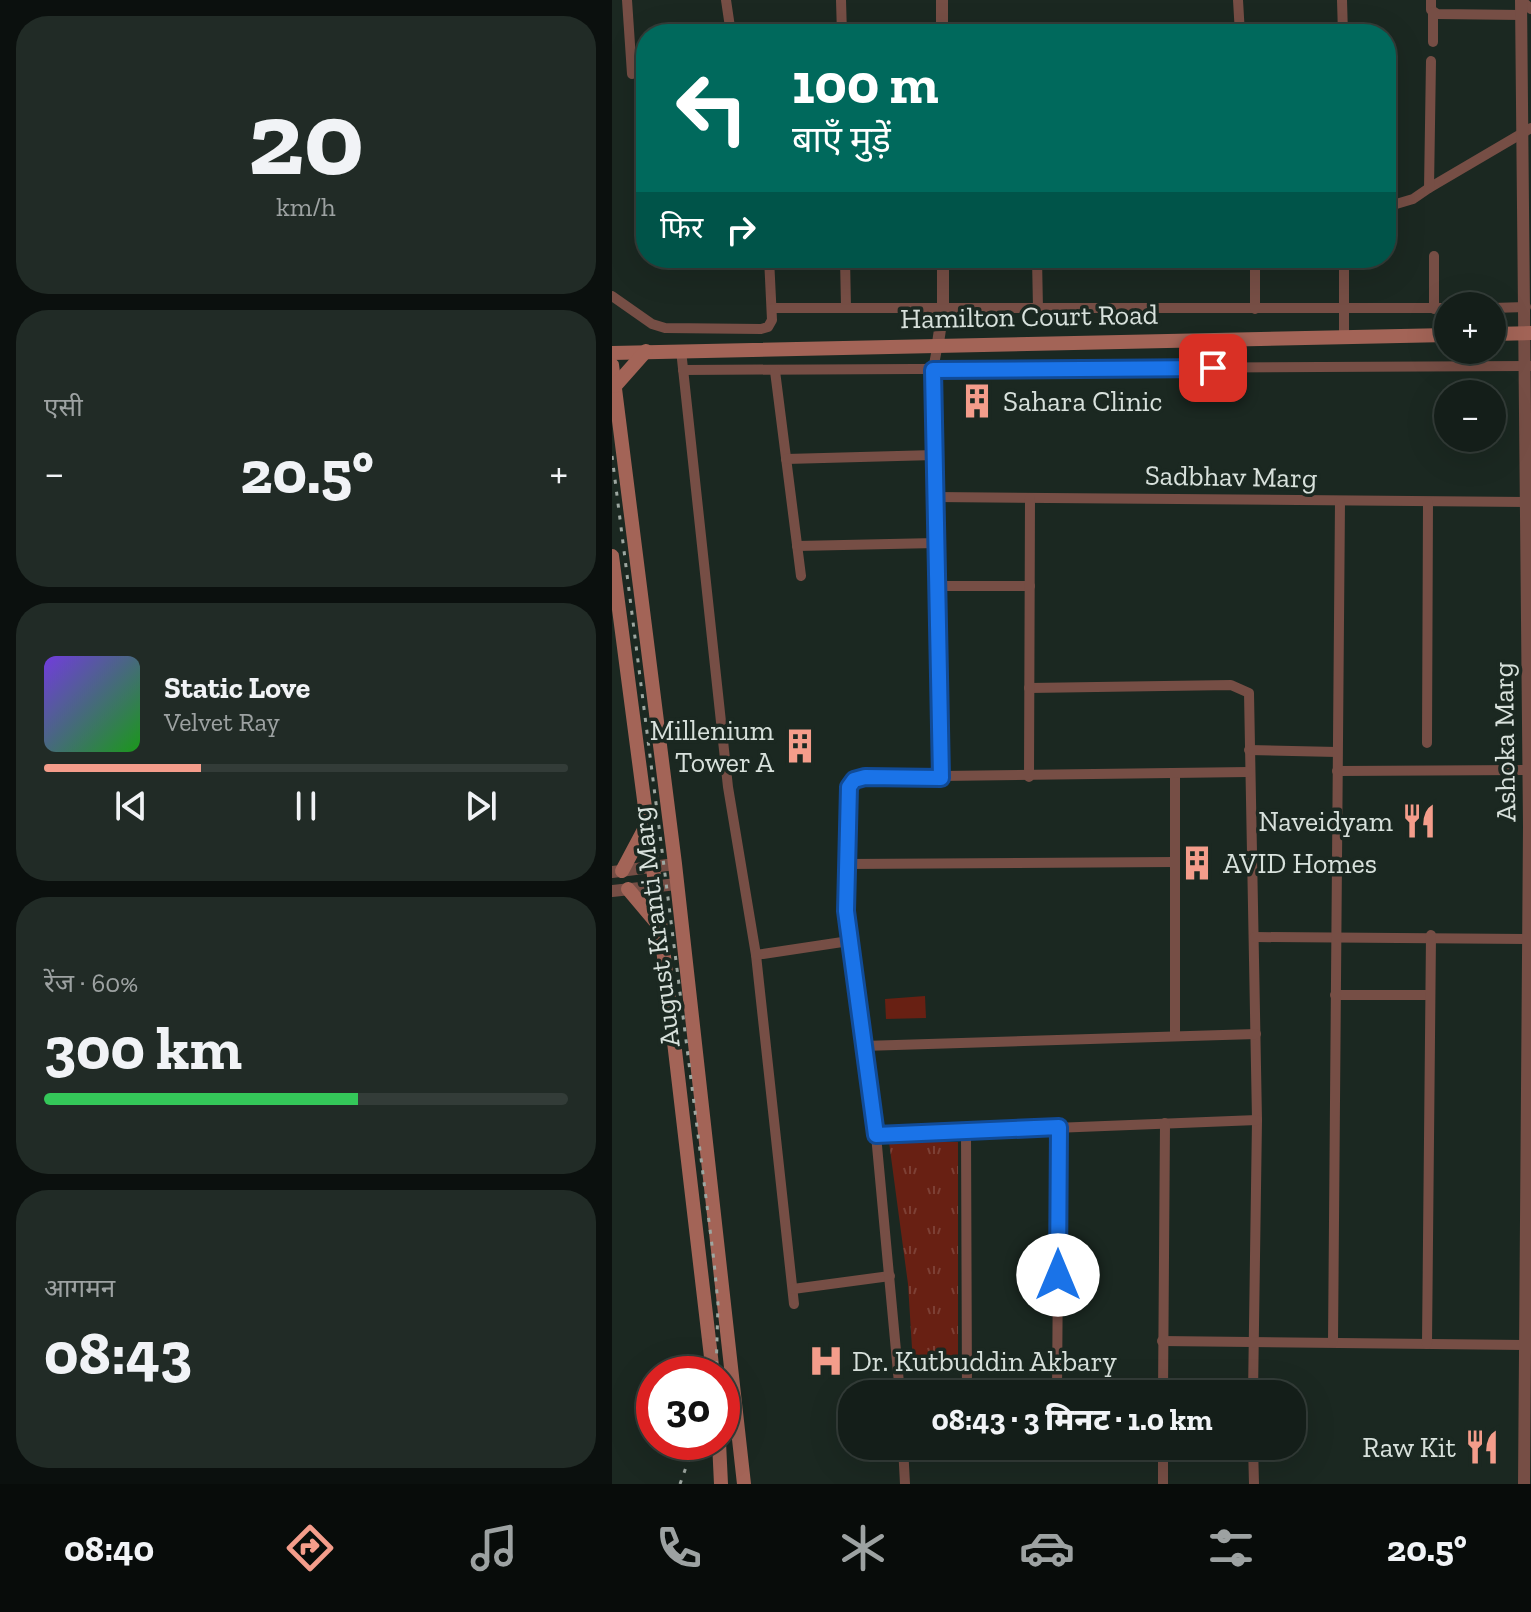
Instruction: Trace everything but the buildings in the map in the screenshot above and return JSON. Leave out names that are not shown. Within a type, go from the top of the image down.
[{"type":"main road","points":[[1506,334],[1528,333]]},
{"type":"main road","name":"Hamilton Court Road","points":[[612,353],[938,343],[1434,335]]},
{"type":"main road","points":[[615,386],[646,351]]},
{"type":"main road","name":"August Kranti Marg","points":[[612,365],[675,864],[744,1484]]},
{"type":"main road","name":"August Kranti Marg","points":[[612,556],[661,927],[711,1356]]},
{"type":"main road","points":[[617,872],[647,824]]},
{"type":"main road","points":[[628,889],[661,927]]},
{"type":"main road","points":[[720,1460],[721,1484]]},
{"type":"street","points":[[627,0],[632,74]]},
{"type":"street","points":[[726,0],[730,24]]},
{"type":"street","points":[[841,0],[842,24]]},
{"type":"street","points":[[942,0],[942,24]]},
{"type":"street","points":[[1238,0],[1239,24]]},
{"type":"street","points":[[1342,0],[1343,24]]},
{"type":"street","points":[[1431,0],[1433,42]]},
{"type":"street","name":"Ashoka Marg","points":[[1521,0],[1526,12],[1529,553],[1529,1246],[1524,1345],[1524,1484]]},
{"type":"street","points":[[1433,12],[1526,12]]},
{"type":"street","points":[[1429,188],[1431,61]]},
{"type":"street","points":[[1396,204],[1421,196],[1429,188],[1526,131]]},
{"type":"street","points":[[1434,256],[1434,292]]},
{"type":"street","points":[[612,296],[652,324],[665,328],[761,329],[768,327],[772,320],[770,268]]},
{"type":"street","points":[[845,268],[846,308]]},
{"type":"street","points":[[941,778],[933,370],[943,309],[943,268]]},
{"type":"street","points":[[1037,268],[1038,309]]},
{"type":"street","points":[[1255,268],[1255,309]]},
{"type":"street","points":[[1344,268],[1344,336]]},
{"type":"street","points":[[1506,308],[1526,307]]},
{"type":"street","points":[[773,308],[1434,309]]},
{"type":"street","points":[[681,350],[728,787],[756,955],[794,1304]]},
{"type":"street","points":[[683,370],[1528,366]]},
{"type":"street","points":[[775,371],[801,576]]},
{"type":"street","points":[[786,459],[935,455]]},
{"type":"street","name":"Sadbhav Marg","points":[[935,497],[1527,502]]},
{"type":"street","points":[[1029,777],[1030,498]]},
{"type":"street","points":[[1333,1342],[1340,501]]},
{"type":"street","points":[[1427,743],[1428,502]]},
{"type":"street","points":[[797,546],[936,543]]},
{"type":"street","points":[[937,586],[1030,586]]},
{"type":"street","points":[[1029,688],[1241,687],[1249,693],[1257,1120],[1253,1380]]},
{"type":"street","points":[[1249,750],[1337,752]]},
{"type":"street","points":[[1337,771],[1528,770]]},
{"type":"street","points":[[899,1380],[876,1135],[849,941],[846,864],[849,787],[854,780],[1249,772]]},
{"type":"street","points":[[1175,775],[1175,1036]]},
{"type":"street","points":[[846,864],[1175,862]]},
{"type":"street","points":[[617,872],[675,864]]},
{"type":"street","points":[[612,891],[677,884]]},
{"type":"street","points":[[1254,937],[1431,935],[1528,939]]},
{"type":"street","points":[[1427,1344],[1431,935]]},
{"type":"street","points":[[756,955],[849,941]]},
{"type":"street","points":[[1335,995],[1430,995]]},
{"type":"street","points":[[863,1046],[1256,1034]]},
{"type":"street","points":[[876,1135],[1257,1120]]},
{"type":"street","points":[[1163,1380],[1165,1123]]},
{"type":"street","points":[[1057,1380],[1059,1127]]},
{"type":"street","points":[[966,1130],[967,1380]]},
{"type":"street","points":[[793,1289],[890,1276]]},
{"type":"street","points":[[1162,1341],[1524,1345]]},
{"type":"street","points":[[904,1460],[905,1484]]},
{"type":"street","points":[[1163,1460],[1163,1484]]},
{"type":"street","points":[[1253,1460],[1254,1484]]},
{"type":"green space","points":[[925,996],[926,1018],[886,1019],[885,999]]},
{"type":"green space","points":[[889,1142],[958,1142],[958,1362],[913,1364],[908,1284]]},
{"type":"railway","points":[[612,456],[714,1261],[718,1304],[717,1356]]},
{"type":"railway","points":[[680,1484],[689,1460]]},
{"type":"place","name":"Sahara Clinic","points":[[977,401]]},
{"type":"place","name":"Millenium Tower A","points":[[800,746]]},
{"type":"place","name":"Naveidyam","points":[[1419,821]]},
{"type":"place","name":"AVID Homes","points":[[1197,863]]},
{"type":"place","name":"Dr. Kutbuddin Akbary","points":[[826,1361]]},
{"type":"place","name":"Raw Kit","points":[[1482,1447]]},
{"type":"route","points":[[1058,1275],[1059,1127],[876,1135],[846,911],[849,787],[854,780],[865,777],[941,778],[933,370],[1213,368]]}]
